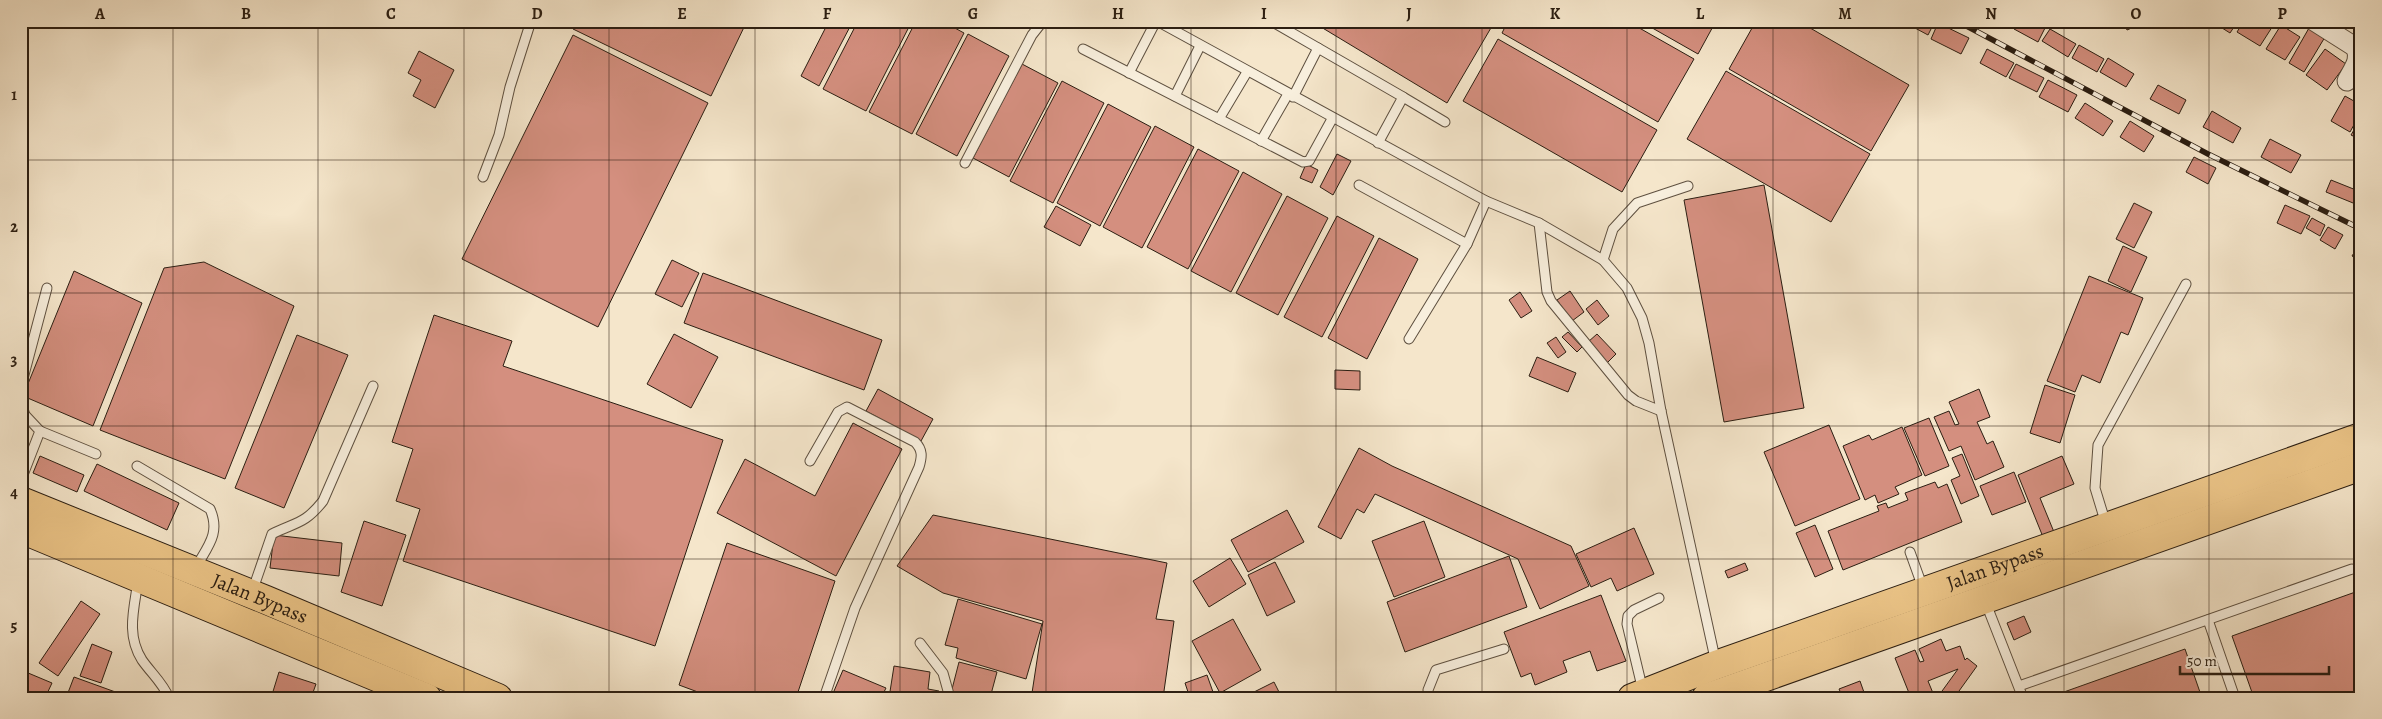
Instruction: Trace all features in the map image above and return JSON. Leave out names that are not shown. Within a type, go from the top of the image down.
[{"type":"highway","name":"Jalan Bypass","points":[[1717,682],[1925,592],[2361,438]]},
{"type":"highway","name":"Jalan Bypass","points":[[1638,696],[1717,682],[1985,600],[2361,466]]},
{"type":"highway","name":"Jalan Bypass","points":[[21,501],[252,594],[498,698]]},
{"type":"highway","name":"Jalan Bypass","points":[[21,529],[138,578],[380,689],[427,698]]},
{"type":"street","points":[[2314,21],[2355,47],[2359,53],[2358,59],[2347,80]]},
{"type":"lane","points":[[483,177],[499,135],[510,87],[531,21]]},
{"type":"lane","points":[[965,163],[1032,35],[1043,21]]},
{"type":"lane","points":[[1271,21],[1445,122]]},
{"type":"lane","points":[[1129,73],[1159,22],[1332,119],[1486,201],[1539,223],[1603,260],[1627,288],[1642,318],[1649,343],[1661,411],[1717,682]]},
{"type":"lane","points":[[1174,96],[1200,46]]},
{"type":"lane","points":[[1261,141],[1318,48]]},
{"type":"lane","points":[[1083,49],[1303,162],[1309,161],[1332,119]]},
{"type":"lane","points":[[1219,119],[1247,72]]},
{"type":"lane","points":[[1378,143],[1402,97]]},
{"type":"lane","points":[[1359,185],[1467,244]]},
{"type":"lane","points":[[1603,260],[1613,229],[1637,203],[1688,186]]},
{"type":"lane","points":[[1409,339],[1467,244],[1486,201]]},
{"type":"lane","points":[[1539,223],[1547,292],[1550,301],[1628,395],[1636,401],[1661,411]]},
{"type":"lane","points":[[2107,527],[2095,488],[2098,445],[2186,284]]},
{"type":"lane","points":[[21,386],[47,288]]},
{"type":"lane","points":[[252,594],[272,534],[299,524],[313,514],[323,502],[373,386]]},
{"type":"lane","points":[[21,404],[25,415],[40,431],[96,454]]},
{"type":"lane","points":[[810,461],[838,412],[847,407],[915,442],[920,447],[922,455],[919,467],[855,608],[824,698]]},
{"type":"lane","points":[[21,480],[40,431]]},
{"type":"lane","points":[[136,466],[210,508],[215,521],[215,532],[194,572]]},
{"type":"lane","points":[[1910,552],[1925,592]]},
{"type":"lane","points":[[2019,686],[2352,569]]},
{"type":"lane","points":[[138,578],[131,635],[143,661],[165,687],[169,698]]},
{"type":"lane","points":[[1638,696],[1627,624],[1628,616],[1634,610],[1659,598]]},
{"type":"lane","points":[[1985,600],[2023,698]]},
{"type":"lane","points":[[2208,620],[2236,698]]},
{"type":"lane","points":[[920,643],[943,672],[950,698]]},
{"type":"lane","points":[[1429,698],[1428,690],[1436,670],[1504,649]]},
{"type":"building","points":[[577,21],[747,21],[711,96],[573,29]]},
{"type":"building","points":[[829,21],[853,21],[819,86],[801,76]]},
{"type":"building","points":[[858,21],[912,21],[866,111],[823,89]]},
{"type":"building","points":[[916,21],[942,21],[964,33],[912,134],[869,112]]},
{"type":"building","points":[[1311,21],[1495,21],[1447,103]]},
{"type":"building","points":[[1508,21],[1627,21],[1694,59],[1658,122],[1502,33]]},
{"type":"building","points":[[1640,21],[1716,21],[1698,54]]},
{"type":"building","points":[[1756,21],[1798,21],[1909,85],[1871,151],[1729,69]]},
{"type":"building","points":[[1902,21],[1935,21],[1928,35]]},
{"type":"building","points":[[2019,21],[2038,21],[2046,26],[2038,42],[2014,29]]},
{"type":"building","points":[[2123,21],[2148,21],[2127,30]]},
{"type":"building","points":[[2211,21],[2238,21],[2230,33]]},
{"type":"building","points":[[2244,21],[2276,21],[2260,46],[2237,32]]},
{"type":"building","points":[[1938,23],[1969,38],[1961,54],[1931,39]]},
{"type":"building","points":[[2281,25],[2300,37],[2285,60],[2266,49]]},
{"type":"building","points":[[2309,28],[2325,37],[2304,72],[2289,63]]},
{"type":"building","points":[[2050,29],[2076,44],[2068,57],[2042,41]]},
{"type":"building","points":[[968,34],[1009,56],[957,156],[916,134]]},
{"type":"building","points":[[573,35],[708,103],[598,327],[462,259]]},
{"type":"building","points":[[1498,39],[1657,130],[1622,192],[1463,101]]},
{"type":"building","points":[[2079,45],[2104,59],[2097,72],[2072,58]]},
{"type":"building","points":[[1987,49],[2014,63],[2006,77],[1980,63]]},
{"type":"building","points":[[2325,49],[2346,64],[2327,90],[2306,75]]},
{"type":"building","points":[[419,51],[454,70],[435,108],[413,96],[421,80],[408,73]]},
{"type":"building","points":[[2108,58],[2134,74],[2126,87],[2100,72]]},
{"type":"building","points":[[1022,64],[1058,83],[1009,177],[973,158]]},
{"type":"building","points":[[2016,64],[2044,78],[2037,92],[2009,78]]},
{"type":"building","points":[[1726,71],[1870,154],[1831,222],[1687,139]]},
{"type":"building","points":[[2048,80],[2077,95],[2068,112],[2039,97]]},
{"type":"building","points":[[1062,81],[1104,103],[1053,203],[1010,181]]},
{"type":"building","points":[[2158,85],[2186,100],[2179,114],[2150,99]]},
{"type":"building","points":[[2345,96],[2361,105],[2361,112],[2350,132],[2331,121]]},
{"type":"building","points":[[2085,103],[2113,121],[2103,136],[2075,118]]},
{"type":"building","points":[[1108,104],[1151,127],[1100,226],[1057,203]]},
{"type":"building","points":[[2212,111],[2241,128],[2233,143],[2203,127]]},
{"type":"building","points":[[2361,118],[2361,140],[2351,135]]},
{"type":"building","points":[[2130,121],[2154,136],[2144,152],[2120,137]]},
{"type":"building","points":[[1155,126],[1194,147],[1142,248],[1103,227]]},
{"type":"building","points":[[2270,139],[2301,155],[2291,173],[2261,157]]},
{"type":"building","points":[[1198,149],[1239,171],[1188,269],[1147,247]]},
{"type":"building","points":[[1337,154],[1351,161],[1333,195],[1320,187]]},
{"type":"building","points":[[2194,157],[2216,168],[2208,184],[2186,172]]},
{"type":"building","points":[[1306,164],[1318,170],[1312,183],[1300,178]]},
{"type":"building","points":[[1243,172],[1282,194],[1231,292],[1191,271]]},
{"type":"building","points":[[2331,180],[2361,192],[2358,205],[2326,192]]},
{"type":"building","points":[[1764,185],[1804,408],[1724,422],[1684,200]]},
{"type":"building","points":[[1287,196],[1328,218],[1278,315],[1236,293]]},
{"type":"building","points":[[2134,203],[2152,212],[2134,248],[2116,239]]},
{"type":"building","points":[[2285,205],[2310,216],[2301,234],[2277,223]]},
{"type":"building","points":[[1056,206],[1091,225],[1080,246],[1044,227]]},
{"type":"building","points":[[1337,216],[1374,236],[1322,337],[1284,317]]},
{"type":"building","points":[[2312,218],[2325,225],[2320,236],[2306,228]]},
{"type":"building","points":[[2328,227],[2343,235],[2335,249],[2320,240]]},
{"type":"building","points":[[1379,238],[1418,259],[1367,359],[1328,338]]},
{"type":"building","points":[[2361,243],[2361,261],[2352,256]]},
{"type":"building","points":[[2123,246],[2147,257],[2131,292],[2108,281]]},
{"type":"building","points":[[672,260],[699,273],[682,307],[655,294]]},
{"type":"building","points":[[204,262],[294,306],[225,479],[100,430],[164,268]]},
{"type":"building","points":[[74,271],[142,303],[93,426],[23,396]]},
{"type":"building","points":[[703,273],[882,340],[864,390],[684,323]]},
{"type":"building","points":[[2089,276],[2143,298],[2128,335],[2121,332],[2100,383],[2082,375],[2075,392],[2047,381]]},
{"type":"building","points":[[1570,291],[1584,312],[1572,321],[1557,300]]},
{"type":"building","points":[[1520,292],[1532,311],[1521,318],[1509,300]]},
{"type":"building","points":[[1597,300],[1609,316],[1598,325],[1586,309]]},
{"type":"building","points":[[434,315],[512,341],[503,366],[723,440],[655,646],[403,561],[420,509],[396,501],[413,449],[392,442]]},
{"type":"building","points":[[1568,332],[1582,347],[1577,352],[1562,337]]},
{"type":"building","points":[[674,334],[718,357],[691,408],[647,384]]},
{"type":"building","points":[[1597,334],[1616,354],[1607,363],[1588,342]]},
{"type":"building","points":[[297,335],[348,355],[284,508],[235,488]]},
{"type":"building","points":[[1556,337],[1566,352],[1558,358],[1547,343]]},
{"type":"building","points":[[1537,357],[1576,373],[1568,392],[1529,376]]},
{"type":"building","points":[[1335,370],[1360,371],[1360,390],[1335,389]]},
{"type":"building","points":[[2045,385],[2075,395],[2060,443],[2030,433]]},
{"type":"building","points":[[878,389],[933,419],[921,441],[866,411]]},
{"type":"building","points":[[1979,389],[1990,417],[1977,422],[1987,444],[1993,441],[2004,467],[1975,480],[1961,446],[1949,451],[1934,417],[1949,411],[1955,425],[1959,424],[1949,402]]},
{"type":"building","points":[[1929,418],[1949,466],[1925,476],[1904,428]]},
{"type":"building","points":[[853,423],[902,449],[836,576],[717,513],[745,459],[815,496]]},
{"type":"building","points":[[1829,425],[1860,499],[1795,526],[1764,452]]},
{"type":"building","points":[[1902,427],[1922,475],[1895,487],[1899,494],[1878,503],[1875,495],[1865,500],[1843,446],[1869,435],[1872,440]]},
{"type":"building","points":[[1359,448],[1392,466],[1571,546],[1589,586],[1540,609],[1518,559],[1375,494],[1364,513],[1357,509],[1341,539],[1318,527]]},
{"type":"building","points":[[1962,454],[1979,496],[1961,504],[1951,480],[1960,476],[1952,458]]},
{"type":"building","points":[[40,456],[84,475],[77,492],[33,473]]},
{"type":"building","points":[[2062,456],[2074,484],[2040,498],[2054,532],[2043,537],[2018,475]]},
{"type":"building","points":[[97,464],[179,503],[167,530],[84,491]]},
{"type":"building","points":[[2014,472],[2026,502],[1992,515],[1980,486]]},
{"type":"building","points":[[1935,482],[1938,488],[1947,484],[1962,522],[1843,570],[1828,531],[1879,511],[1877,506],[1886,503],[1888,508],[1908,500],[1905,493]]},
{"type":"building","points":[[1287,510],[1304,542],[1248,572],[1231,540]]},
{"type":"building","points":[[933,515],[1167,563],[1156,619],[1174,621],[1163,698],[1037,698],[1037,694],[1032,693],[1043,621],[943,593],[897,566]]},
{"type":"building","points":[[364,521],[406,535],[382,606],[341,592]]},
{"type":"building","points":[[1424,521],[1445,577],[1394,597],[1372,541]]},
{"type":"building","points":[[1815,525],[1833,569],[1815,577],[1796,533]]},
{"type":"building","points":[[1634,528],[1654,574],[1617,591],[1611,578],[1591,587],[1576,554]]},
{"type":"building","points":[[274,535],[342,543],[339,576],[270,568]]},
{"type":"building","points":[[727,543],[835,581],[796,698],[714,698],[679,685]]},
{"type":"building","points":[[1509,556],[1527,607],[1405,652],[1387,602]]},
{"type":"building","points":[[1230,558],[1246,584],[1209,607],[1193,581]]},
{"type":"building","points":[[1275,562],[1295,602],[1267,616],[1248,575]]},
{"type":"building","points":[[1745,563],[1748,570],[1728,578],[1725,571]]},
{"type":"building","points":[[2361,590],[2361,690],[2339,698],[2254,698],[2232,636]]},
{"type":"building","points":[[1601,595],[1626,661],[1597,671],[1590,651],[1563,661],[1567,672],[1535,685],[1531,673],[1521,677],[1504,632]]},
{"type":"building","points":[[958,599],[1042,624],[1026,679],[956,658],[958,648],[945,645]]},
{"type":"building","points":[[81,601],[100,614],[58,676],[39,663]]},
{"type":"building","points":[[2024,616],[2031,632],[2014,640],[2007,623]]},
{"type":"building","points":[[1233,619],[1261,670],[1220,693],[1192,641]]},
{"type":"building","points":[[1941,639],[1946,651],[1960,646],[1965,660],[1967,658],[1977,666],[1954,698],[1937,698],[1958,669],[1928,681],[1935,698],[1911,698],[1895,658],[1915,650],[1920,662],[1924,661],[1919,649]]},
{"type":"building","points":[[92,644],[112,652],[101,683],[80,676]]},
{"type":"building","points":[[2185,649],[2202,698],[2047,698]]},
{"type":"building","points":[[959,662],[997,672],[990,698],[968,698],[951,693]]},
{"type":"building","points":[[894,666],[930,672],[928,689],[939,691],[938,698],[889,698]]},
{"type":"building","points":[[21,670],[52,683],[45,698],[21,698]]},
{"type":"building","points":[[843,670],[886,688],[881,698],[831,698]]},
{"type":"building","points":[[279,672],[316,684],[311,698],[271,698]]},
{"type":"building","points":[[1207,675],[1213,692],[1190,698],[1185,683]]},
{"type":"building","points":[[74,677],[132,698],[66,698]]},
{"type":"building","points":[[1860,681],[1866,698],[1843,698],[1839,689]]},
{"type":"building","points":[[1274,682],[1282,698],[1242,698]]},
{"type":"railway","points":[[1957,21],[2208,154],[2361,229]]}]
